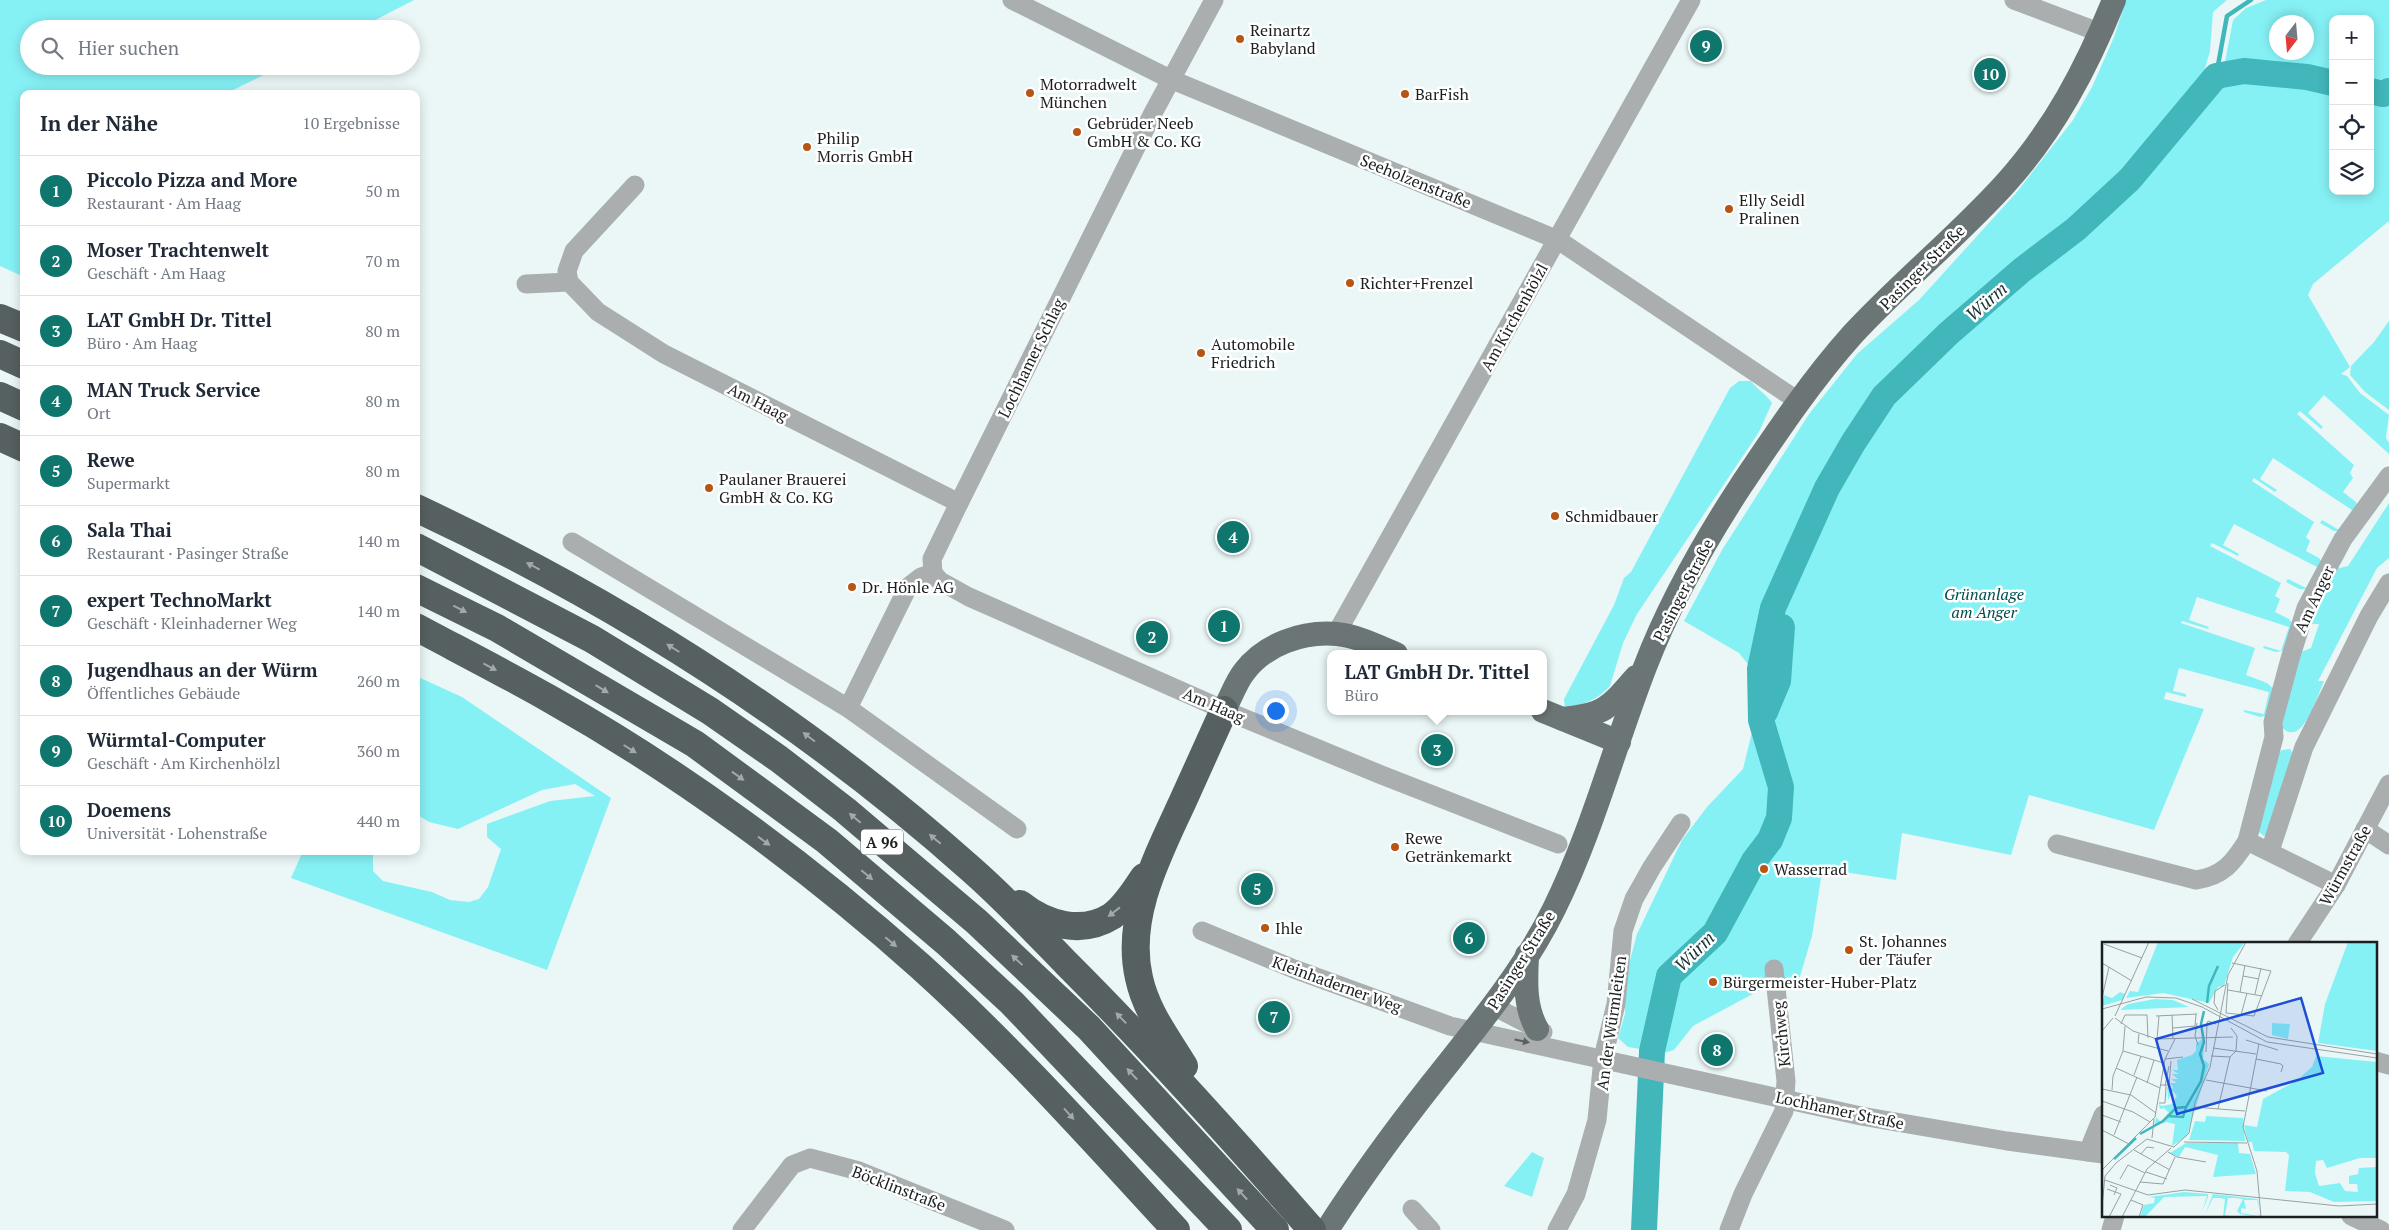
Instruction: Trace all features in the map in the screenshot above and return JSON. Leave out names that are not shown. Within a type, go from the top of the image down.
[{"type":"highway","points":[[0,318],[20,326]]},
{"type":"highway","points":[[0,354],[20,363]]},
{"type":"highway","points":[[0,396],[20,405]]},
{"type":"highway","points":[[0,437],[20,446]]},
{"type":"highway","points":[[420,510],[528,563],[606,606],[730,683],[802,732],[868,783],[973,871],[1125,1021],[1214,1118],[1312,1230]]},
{"type":"highway","name":"A 96","points":[[420,549],[592,639],[702,706],[779,759],[845,810],[977,922],[1089,1028],[1275,1230]]},
{"type":"highway","name":"A 96","points":[[420,590],[497,628],[695,744],[827,841],[946,942],[1012,1003],[1228,1230]]},
{"type":"highway","points":[[420,630],[552,700],[676,778],[804,869],[920,966],[1036,1078],[1176,1230]]},
{"type":"highway","points":[[1214,1118],[1158,1026],[1139,978],[1136,933],[1142,904],[1155,861],[1224,710]]},
{"type":"highway","points":[[973,871],[992,882],[1027,910],[1047,920],[1067,926],[1081,926],[1112,916],[1127,901],[1155,861]]},
{"type":"main road","name":"Pasinger Straße","points":[[1327,1230],[1378,1155],[1493,1006],[1527,955],[1553,911],[1566,883],[1646,666],[1688,572],[1726,508],[1798,401],[1853,335],[2004,185],[2030,154],[2078,81],[2101,33],[2114,0]]},
{"type":"main road","points":[[1224,710],[1243,672],[1263,652],[1296,638],[1336,634],[1353,637],[1386,650]]},
{"type":"main road","points":[[1553,715],[1585,717],[1605,709],[1614,702],[1646,666]]},
{"type":"main road","points":[[1553,715],[1619,742]]},
{"type":"main road","points":[[1527,955],[1526,983],[1528,1007],[1538,1029]]},
{"type":"street","name":"Seeholzenstraße","points":[[1012,0],[1170,78],[1558,240],[1798,401]]},
{"type":"street","name":"Lochhamer Schlag","points":[[933,573],[932,559],[959,503],[1170,78],[1214,0]]},
{"type":"street","name":"Am Kirchenhölzl","points":[[1336,634],[1691,0]]},
{"type":"street","points":[[2014,0],[2101,33]]},
{"type":"street","points":[[526,284],[569,282],[567,271],[574,251],[635,184]]},
{"type":"street","name":"Am Haag","points":[[569,282],[598,312],[664,354],[959,503]]},
{"type":"street","name":"Am Anger","points":[[2057,844],[2196,880],[2210,878],[2224,872],[2235,861],[2247,841],[2274,737],[2273,722],[2306,608],[2343,539],[2389,476]]},
{"type":"street","points":[[572,542],[848,708],[1018,829]]},
{"type":"street","points":[[848,708],[908,587],[921,577],[933,573]]},
{"type":"street","name":"Am Haag","points":[[933,573],[940,581],[969,597],[1224,710],[1379,774],[1558,844]]},
{"type":"street","points":[[2270,851],[2304,746],[2369,616],[2389,583]]},
{"type":"street","points":[[2274,737],[2304,746]]},
{"type":"street","name":"Würmstraße","points":[[2298,942],[2336,885],[2389,784]]},
{"type":"street","name":"An der Würmleiten","points":[[1557,1230],[1576,1194],[1597,1120],[1603,1058],[1616,1004],[1623,931],[1631,907],[1652,867],[1682,823]]},
{"type":"street","points":[[2365,829],[2389,845]]},
{"type":"street","points":[[2247,841],[2336,885]]},
{"type":"street","name":"Kleinhaderner Weg","points":[[1202,931],[1294,969],[1450,1026],[1474,1031]]},
{"type":"street","name":"Kirchweg","points":[[1729,1230],[1743,1194],[1781,1118],[1786,1081],[1774,969]]},
{"type":"street","name":"Lochhamer Straße","points":[[1493,1006],[1579,1052]]},
{"type":"street","name":"Lochhamer Straße","points":[[1474,1031],[1579,1052],[1784,1099],[1918,1126],[2096,1153]]},
{"type":"street","points":[[2376,1061],[2389,1065]]},
{"type":"street","points":[[2096,1153],[2102,1120]]},
{"type":"street","name":"Böcklinstraße","points":[[742,1230],[792,1165],[810,1158],[859,1171],[982,1226],[1005,1230]]},
{"type":"street","points":[[1412,1209],[1431,1230]]},
{"type":"street","points":[[2354,1218],[2372,1228]]},
{"type":"green space","points":[[0,0],[414,0],[375,20],[20,20],[20,75],[264,75],[233,90],[20,90],[20,275],[0,266]]},
{"type":"green space","name":"Grünanlage am Anger","points":[[2126,0],[2227,0],[2213,12],[2210,51],[2201,82],[2150,139],[2161,154],[2170,140],[2220,88],[2233,20],[2246,8],[2266,0],[2389,0],[2389,221],[2313,284],[2308,295],[2350,367],[2341,374],[2347,376],[2360,393],[2389,415],[2386,438],[2389,443],[2389,454],[2324,395],[2308,413],[2323,427],[2321,429],[2300,411],[2297,414],[2354,465],[2350,473],[2353,478],[2343,492],[2356,502],[2359,511],[2345,531],[2334,531],[2320,523],[2322,520],[2339,530],[2352,510],[2273,458],[2260,479],[2277,490],[2275,492],[2254,478],[2252,481],[2314,522],[2306,537],[2310,541],[2306,551],[2319,558],[2324,565],[2311,589],[2299,589],[2286,582],[2288,579],[2306,588],[2317,567],[2234,524],[2223,545],[2239,554],[2238,556],[2212,543],[2210,546],[2281,583],[2275,596],[2280,599],[2275,612],[2289,619],[2295,627],[2288,650],[2276,652],[2263,648],[2264,646],[2281,651],[2289,627],[2197,597],[2189,620],[2209,627],[2208,629],[2182,621],[2181,623],[2255,648],[2246,675],[2267,683],[2276,691],[2270,715],[2260,717],[2244,712],[2244,710],[2264,714],[2269,692],[2179,668],[2173,691],[2186,694],[2186,697],[2166,692],[2164,699],[2204,709],[2154,830],[2029,795],[2011,855],[1902,833],[1896,880],[1837,871],[1821,878],[1812,936],[1796,990],[1764,988],[1693,1026],[1674,1050],[1664,1053],[1628,1047],[1618,1038],[1625,1014],[1626,975],[1637,934],[1682,840],[1707,807],[1743,769],[1753,728],[1751,668],[1739,653],[1684,621],[1722,550],[1809,414],[1857,354],[1919,300],[2016,193],[2073,120],[2092,87],[2114,37]]},
{"type":"green space","points":[[2389,321],[2389,410],[2365,392],[2350,375],[2351,366],[2374,342]]},
{"type":"green space","points":[[1739,381],[1751,381],[1772,403],[1759,432],[1637,614],[1623,643],[1610,686],[1601,695],[1589,701],[1565,708],[1564,699],[1614,605],[1624,578],[1631,572],[1730,388]]},
{"type":"green space","points":[[2389,503],[2389,558],[2377,568],[2318,681],[2324,681],[2313,709],[2301,727],[2295,732],[2288,732],[2280,725],[2299,653],[2311,648],[2319,624],[2309,624],[2335,569],[2348,566]]},
{"type":"green space","points":[[420,678],[462,697],[611,798],[547,970],[291,878],[301,855],[373,855],[373,871],[383,881],[432,892],[450,900],[469,902],[479,899],[488,887],[501,849],[487,837],[487,824],[550,801],[595,796],[575,784],[542,790],[458,829],[429,822],[420,816]]},
{"type":"green space","points":[[2290,749],[2295,756],[2271,831],[2264,836],[2255,829],[2275,756],[2282,750]]},
{"type":"green space","points":[[1532,1152],[1544,1158],[1532,1197],[1504,1186]]},
{"type":"waterway","name":"Würm","points":[[2216,76],[2227,16],[2251,0]]},
{"type":"waterway","name":"Würm","points":[[1644,1230],[1652,1051],[1669,976],[1715,933],[1754,861],[1770,840],[1779,818],[1781,787],[1761,720],[1760,669],[1773,608],[1827,488],[1853,443],[1884,396],[1949,333],[2022,270],[2076,229],[2130,179],[2216,76],[2244,71],[2307,77],[2329,82]]},
{"type":"waterway","name":"Würm","points":[[2374,92],[2383,94],[2389,91]]},
{"type":"waterway","name":"Würm","points":[[1765,712],[1778,681],[1782,627]]},
{"type":"place","name":"Reinartz Babyland","points":[[1240,39]]},
{"type":"place","name":"Würmtal-Computer","points":[[1706,46]]},
{"type":"place","name":"Doemens","points":[[1990,74]]},
{"type":"place","name":"Motorradwelt München","points":[[1030,93]]},
{"type":"place","name":"BarFish","points":[[1405,94]]},
{"type":"place","name":"Gebrüder Neeb GmbH & Co. KG","points":[[1077,132]]},
{"type":"place","name":"Philip Morris GmbH","points":[[807,147]]},
{"type":"place","name":"Elly Seidl Pralinen","points":[[1729,209]]},
{"type":"place","name":"Richter+Frenzel","points":[[1350,283]]},
{"type":"place","name":"Automobile Friedrich","points":[[1201,353]]},
{"type":"place","name":"Paulaner Brauerei GmbH & Co. KG","points":[[709,488]]},
{"type":"place","name":"Schmidbauer","points":[[1555,516]]},
{"type":"place","name":"MAN Truck Service","points":[[1233,537]]},
{"type":"place","name":"Dr. Hönle AG","points":[[852,587]]},
{"type":"place","name":"Piccolo Pizza and More","points":[[1224,626]]},
{"type":"place","name":"Moser Trachtenwelt","points":[[1152,637]]},
{"type":"place","name":"LAT GmbH Dr. Tittel","points":[[1437,750]]},
{"type":"place","name":"Rewe Getränkemarkt","points":[[1395,847]]},
{"type":"place","name":"Wasserrad","points":[[1764,869]]},
{"type":"place","name":"Rewe","points":[[1257,889]]},
{"type":"place","name":"Ihle","points":[[1265,928]]},
{"type":"place","name":"Sala Thai","points":[[1469,938]]},
{"type":"place","name":"St. Johannes der Täufer","points":[[1849,950]]},
{"type":"place","name":"Bürgermeister-Huber-Platz","points":[[1713,982]]},
{"type":"place","name":"expert TechnoMarkt","points":[[1274,1017]]},
{"type":"place","name":"Jugendhaus an der Würm","points":[[1717,1050]]}]
